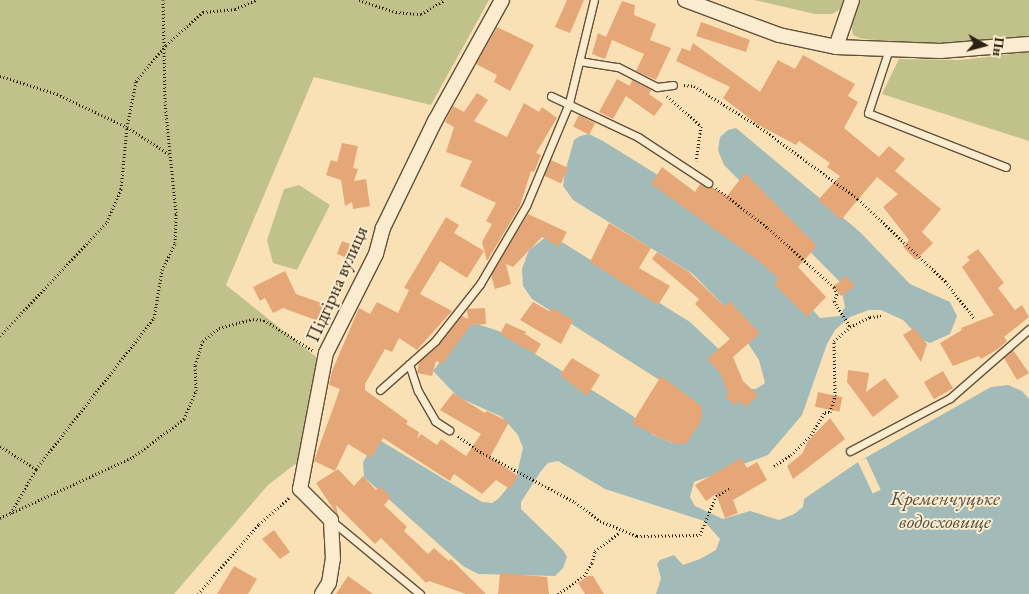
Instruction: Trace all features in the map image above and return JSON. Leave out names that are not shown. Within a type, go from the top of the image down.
[{"type":"street","name":"Підгірна вулиця","points":[[300,489],[326,353],[376,254],[383,228],[435,121],[502,0]]},
{"type":"street","points":[[685,0],[779,34],[836,47],[940,51],[1029,44]]},
{"type":"street","points":[[836,47],[852,0]]},
{"type":"street","points":[[300,489],[331,520],[333,559],[329,583],[322,594]]},
{"type":"lane","points":[[380,390],[435,341],[480,284],[526,206],[569,104],[578,60],[594,0]]},
{"type":"lane","points":[[889,49],[868,113],[1006,167]]},
{"type":"lane","points":[[578,60],[618,67],[657,87],[673,85]]},
{"type":"lane","points":[[551,96],[638,137],[708,183]]},
{"type":"lane","points":[[850,451],[950,398],[1029,329]]},
{"type":"lane","points":[[409,364],[418,390],[435,421],[449,430]]},
{"type":"lane","points":[[331,520],[420,594]]},
{"type":"path","points":[[11,513],[36,469],[154,318],[162,270],[175,243],[176,213],[169,154],[164,0]]},
{"type":"path","points":[[0,336],[107,222],[121,189],[127,127],[136,81],[166,45],[203,12],[235,9],[256,0]]},
{"type":"path","points":[[359,0],[396,12],[421,14],[444,0]]},
{"type":"path","points":[[0,76],[57,94],[127,127],[169,154]]},
{"type":"path","points":[[673,85],[694,86],[758,126],[858,199],[945,281],[974,318]]},
{"type":"path","points":[[657,87],[701,126],[695,149],[696,175]]},
{"type":"path","points":[[708,183],[768,228],[834,287],[837,294],[834,301],[850,327]]},
{"type":"path","points":[[774,466],[791,455],[811,435],[825,412],[830,412],[835,396],[834,340],[850,327],[870,317],[881,316]]},
{"type":"path","points":[[0,518],[133,457],[184,419],[196,391],[195,365],[203,341],[218,328],[252,319],[264,320],[313,351],[326,353]]},
{"type":"path","points":[[449,430],[512,470],[575,502],[620,532],[648,538],[702,534],[716,496],[730,488]]},
{"type":"path","points":[[0,446],[36,469]]},
{"type":"path","points":[[198,594],[259,524],[300,489]]},
{"type":"path","points":[[558,594],[584,576],[595,551],[620,532]]},
{"type":"green space","points":[[0,0],[489,0],[431,105],[314,77],[226,285],[320,360],[298,462],[268,485],[174,594],[0,594]]},
{"type":"green space","points":[[754,0],[846,0],[843,8],[832,14],[815,14]]},
{"type":"green space","points":[[855,0],[1029,0],[1029,39],[968,46],[862,39],[853,35],[850,17]]},
{"type":"green space","points":[[1029,52],[1029,141],[882,94],[899,59],[961,60]]},
{"type":"green space","points":[[299,185],[330,205],[297,270],[273,263],[267,240],[284,189]]},
{"type":"water","name":"Кременчуцьке водосховище","points":[[736,128],[860,232],[910,284],[950,302],[957,316],[950,334],[930,343],[922,340],[903,320],[881,310],[869,310],[850,317],[835,330],[827,344],[802,415],[768,455],[694,482],[690,497],[695,506],[723,519],[750,511],[779,520],[794,514],[803,507],[804,499],[858,462],[991,387],[1008,385],[1022,391],[1029,399],[1029,594],[656,594],[661,578],[657,564],[660,560],[674,555],[683,565],[700,559],[716,550],[720,539],[704,521],[605,489],[558,461],[548,463],[541,471],[521,502],[521,509],[563,550],[567,557],[563,568],[555,576],[478,574],[463,566],[364,477],[363,462],[375,443],[381,441],[482,502],[492,503],[498,499],[516,478],[523,448],[518,435],[502,417],[458,397],[433,371],[468,326],[477,324],[499,331],[633,416],[653,435],[673,443],[694,402],[532,299],[523,286],[522,269],[529,250],[546,237],[557,239],[690,322],[723,353],[746,389],[756,389],[765,383],[759,360],[722,304],[693,274],[573,200],[563,186],[574,140],[580,136],[589,134],[603,141],[737,224],[820,318],[840,316],[845,307],[840,282],[724,165],[718,150],[720,137],[728,130]]},
{"type":"pier","points":[[866,458],[881,490],[873,494],[858,462]]},
{"type":"building","points":[[567,0],[584,0],[570,33],[555,27]]},
{"type":"building","points":[[622,1],[635,5],[634,15],[656,24],[650,40],[671,48],[656,80],[636,71],[644,54],[612,40],[605,59],[592,54],[598,33],[606,37]]},
{"type":"building","points":[[701,22],[750,40],[746,52],[696,36]]},
{"type":"building","points":[[497,27],[534,45],[510,91],[494,82],[497,75],[476,64]]},
{"type":"building","points":[[693,43],[760,92],[778,60],[795,69],[803,55],[855,84],[848,96],[858,102],[844,128],[879,157],[889,146],[905,159],[895,171],[941,209],[922,232],[933,243],[916,260],[903,247],[909,240],[883,207],[898,194],[877,177],[841,220],[818,200],[840,176],[827,167],[830,163],[799,141],[796,145],[757,124],[723,98],[730,87],[676,61],[682,48],[690,51]]},
{"type":"building","points":[[617,79],[630,86],[632,80],[651,90],[649,94],[663,104],[654,116],[626,96],[613,119],[599,112]]},
{"type":"building","points":[[477,93],[488,100],[474,121],[507,137],[524,103],[539,112],[542,107],[557,118],[536,153],[541,155],[534,172],[531,171],[520,206],[487,261],[482,242],[492,224],[486,221],[496,203],[460,186],[472,161],[446,152],[454,127],[445,122],[453,106],[464,112]]},
{"type":"building","points":[[579,115],[595,123],[589,135],[573,127]]},
{"type":"building","points":[[342,143],[358,146],[353,168],[358,169],[354,181],[366,179],[370,206],[353,209],[352,202],[345,206],[341,180],[326,175],[331,160],[337,162]]},
{"type":"building","points":[[551,160],[568,168],[561,183],[544,175]]},
{"type":"building","points":[[662,167],[695,192],[700,184],[707,188],[712,187],[727,196],[745,173],[817,246],[798,267],[826,297],[807,317],[774,284],[779,279],[759,261],[651,184]]},
{"type":"building","points":[[528,214],[567,232],[559,247],[542,237],[513,267],[506,264],[511,284],[495,289],[491,275]]},
{"type":"building","points":[[446,217],[459,225],[454,233],[484,251],[467,278],[440,261],[420,294],[452,311],[417,350],[399,338],[392,352],[385,349],[365,384],[365,390],[408,421],[406,424],[419,432],[417,439],[421,434],[437,445],[441,439],[466,456],[481,434],[440,410],[453,393],[485,413],[487,411],[509,422],[490,457],[518,476],[510,489],[496,480],[482,494],[454,474],[450,481],[383,438],[371,458],[348,444],[335,471],[314,461],[340,389],[329,385],[332,371],[359,308],[370,314],[377,302],[398,313],[409,290],[404,288]]},
{"type":"building","points":[[609,223],[651,248],[639,268],[670,286],[658,305],[590,262]]},
{"type":"building","points":[[342,241],[358,247],[353,260],[337,254]]},
{"type":"building","points":[[978,249],[1004,283],[998,288],[1015,310],[1022,305],[1029,317],[1004,337],[1007,341],[998,349],[981,359],[979,356],[953,366],[940,343],[962,330],[961,328],[994,315],[962,267],[970,260],[967,257]]},
{"type":"building","points":[[657,252],[689,272],[724,306],[729,301],[760,333],[733,357],[743,381],[758,395],[746,407],[739,401],[735,405],[725,396],[728,393],[720,373],[707,359],[730,339],[695,304],[699,299],[652,259]]},
{"type":"building","points":[[285,271],[296,294],[327,305],[321,322],[283,308],[273,313],[265,298],[260,301],[253,287]]},
{"type":"building","points":[[846,276],[855,286],[841,296],[833,287]]},
{"type":"building","points":[[533,302],[549,311],[552,308],[573,320],[561,344],[520,320]]},
{"type":"building","points":[[485,308],[486,324],[471,325],[442,364],[436,361],[432,376],[417,373],[419,362],[439,344],[462,316],[468,319],[467,309]]},
{"type":"building","points":[[506,323],[526,332],[525,334],[541,344],[535,354],[500,334]]},
{"type":"building","points":[[914,328],[927,344],[921,362],[903,335]]},
{"type":"building","points":[[1013,350],[1029,373],[1017,380],[1004,358]]},
{"type":"building","points":[[572,358],[600,375],[587,396],[560,375]]},
{"type":"building","points":[[848,370],[869,373],[866,392],[885,378],[899,397],[873,417],[847,382]]},
{"type":"building","points":[[943,371],[953,388],[934,399],[924,382]]},
{"type":"building","points":[[661,376],[700,405],[702,411],[701,421],[686,444],[676,444],[658,437],[632,423]]},
{"type":"building","points":[[818,392],[842,397],[839,412],[815,407]]},
{"type":"building","points":[[830,418],[845,439],[793,479],[787,466],[802,454],[808,441]]},
{"type":"building","points":[[741,458],[747,468],[757,462],[767,480],[733,500],[738,513],[725,518],[716,494],[706,501],[695,485]]},
{"type":"building","points":[[338,469],[354,486],[363,476],[376,490],[380,486],[391,497],[384,505],[407,527],[404,531],[428,554],[434,548],[449,561],[451,559],[486,594],[466,594],[429,581],[426,583],[381,538],[375,544],[336,505],[338,516],[316,483]]},
{"type":"building","points":[[274,530],[290,552],[280,559],[262,539]]},
{"type":"building","points":[[234,566],[257,579],[248,594],[217,594]]},
{"type":"building","points":[[500,573],[547,577],[549,594],[498,594]]},
{"type":"building","points":[[348,576],[373,594],[336,594]]},
{"type":"building","points":[[588,576],[593,576],[604,594],[585,594],[578,583]]}]
